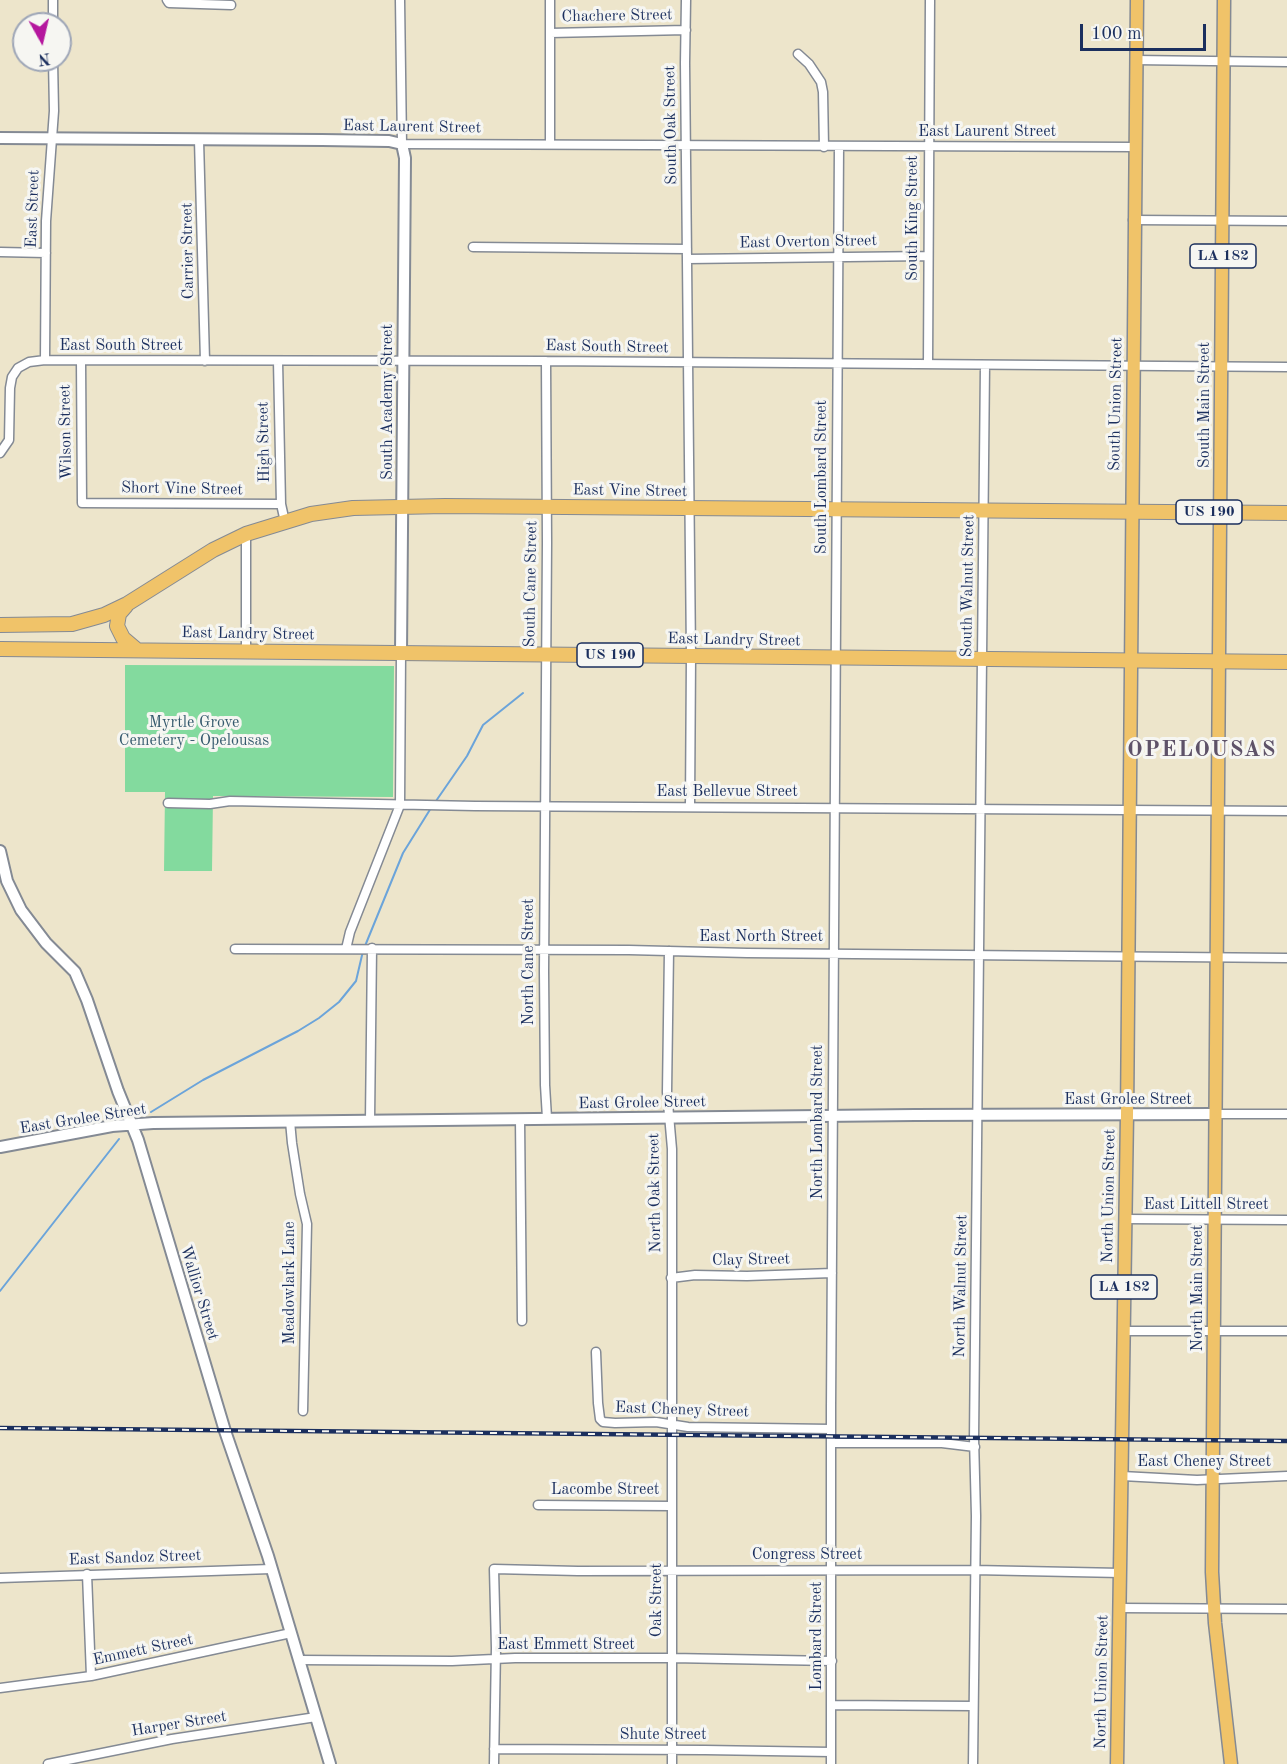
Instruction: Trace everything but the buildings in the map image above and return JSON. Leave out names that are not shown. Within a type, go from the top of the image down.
[{"type":"highway","name":"East Vine Street","points":[[0,625],[72,624],[104,615],[127,604],[213,550],[246,534],[332,510],[402,506],[1287,513]]},
{"type":"highway","points":[[127,604],[119,614],[117,626],[119,633],[136,649]]},
{"type":"highway","name":"East Landry Street","points":[[0,650],[136,649],[1287,662]]},
{"type":"main road","name":"South Union Street","points":[[1130,809],[1133,220],[1137,0]]},
{"type":"main road","name":"South Main Street","points":[[1219,811],[1224,0]]},
{"type":"main road","name":"North Union Street","points":[[1117,1764],[1130,809]]},
{"type":"main road","name":"North Main Street","points":[[1219,811],[1215,1114],[1214,1609],[1232,1764]]},
{"type":"street","points":[[167,0],[169,3],[231,5]]},
{"type":"street","name":"South Academy Street","points":[[400,0],[402,144],[405,158],[400,805]]},
{"type":"street","points":[[550,0],[550,143]]},
{"type":"street","name":"South Oak Street","points":[[686,0],[690,806]]},
{"type":"street","name":"South King Street","points":[[928,364],[930,0]]},
{"type":"street","name":"Chachere Street","points":[[550,33],[686,30]]},
{"type":"street","points":[[798,54],[809,64],[823,92],[824,147]]},
{"type":"street","points":[[1136,60],[1287,62]]},
{"type":"street","name":"East Street","points":[[45,360],[46,253],[53,72]]},
{"type":"street","name":"East Laurent Street","points":[[0,138],[389,141],[402,144],[550,143],[929,148],[1135,147]]},
{"type":"street","name":"Carrier Street","points":[[199,140],[205,361]]},
{"type":"street","name":"South Lombard Street","points":[[835,807],[839,147]]},
{"type":"street","points":[[1133,220],[1287,221]]},
{"type":"street","name":"East Overton Street","points":[[473,247],[687,254],[928,256]]},
{"type":"street","points":[[0,252],[46,253]]},
{"type":"street","name":"East South Street","points":[[0,453],[9,440],[12,377],[18,368],[29,362],[45,360],[1133,365],[1287,368]]},
{"type":"street","name":"Wilson Street","points":[[81,361],[82,503]]},
{"type":"street","name":"High Street","points":[[278,361],[281,504],[285,522]]},
{"type":"street","name":"South Cane Street","points":[[544,806],[546,362]]},
{"type":"street","name":"South Walnut Street","points":[[981,808],[985,365]]},
{"type":"street","name":"Short Vine Street","points":[[82,503],[281,504]]},
{"type":"street","points":[[246,534],[246,651]]},
{"type":"street","name":"East Bellevue Street","points":[[168,803],[210,804],[230,801],[400,805],[1287,811]]},
{"type":"street","points":[[346,949],[350,932],[400,805]]},
{"type":"street","name":"North Cane Street","points":[[544,806],[547,1119]]},
{"type":"street","name":"North Lombard Street","points":[[832,1436],[835,807]]},
{"type":"street","name":"North Walnut Street","points":[[974,1764],[981,808]]},
{"type":"street","name":"Wallior Street","points":[[0,851],[7,881],[21,910],[46,943],[68,964],[80,981],[138,1140],[225,1431],[300,1660],[330,1764]]},
{"type":"street","points":[[366,948],[370,1120]]},
{"type":"street","name":"East North Street","points":[[235,949],[834,952],[1287,958]]},
{"type":"street","name":"North Oak Street","points":[[669,951],[667,1030],[669,1118],[672,1138],[671,1436]]},
{"type":"street","name":"East Grolee Street","points":[[0,1147],[131,1124],[370,1120],[1287,1114]]},
{"type":"street","points":[[520,1119],[522,1321]]},
{"type":"street","name":"Meadowlark Lane","points":[[290,1121],[291,1143],[307,1224],[303,1411]]},
{"type":"street","name":"East Littell Street","points":[[1125,1219],[1287,1220]]},
{"type":"street","name":"Clay Street","points":[[671,1278],[695,1275],[832,1273]]},
{"type":"street","points":[[1124,1331],[1287,1330]]},
{"type":"street","name":"East Cheney Street","points":[[596,1352],[598,1403],[600,1419],[603,1422],[656,1422],[688,1427],[975,1447]]},
{"type":"street","name":"Oak Street","points":[[671,1436],[672,1764]]},
{"type":"street","name":"Lombard Street","points":[[831,1764],[832,1436]]},
{"type":"street","name":"East Cheney Street","points":[[1122,1476],[1213,1479],[1287,1476]]},
{"type":"street","name":"Lacombe Street","points":[[538,1505],[671,1506]]},
{"type":"street","name":"East Sandoz Street","points":[[0,1578],[271,1569]]},
{"type":"street","name":"Congress Street","points":[[495,1660],[494,1569],[578,1571],[974,1570],[1121,1573]]},
{"type":"street","points":[[87,1574],[91,1676]]},
{"type":"street","points":[[1120,1608],[1287,1609]]},
{"type":"street","name":"Emmett Street","points":[[0,1688],[91,1676],[291,1634]]},
{"type":"street","name":"East Emmett Street","points":[[300,1660],[672,1658],[832,1661]]},
{"type":"street","points":[[494,1764],[495,1660]]},
{"type":"street","points":[[832,1705],[973,1706]]},
{"type":"street","name":"Harper Street","points":[[48,1764],[172,1739],[316,1717]]},
{"type":"street","name":"Shute Street","points":[[494,1749],[831,1752]]},
{"type":"green space","name":"Myrtle Grove Cemetery - Opelousas","points":[[125,665],[394,666],[393,797],[213,796],[212,871],[164,871],[165,792],[125,792]]},
{"type":"waterway","points":[[436,801],[467,756],[483,725],[523,693]]},
{"type":"waterway","points":[[365,946],[403,853],[431,808]]},
{"type":"waterway","points":[[151,1112],[203,1080],[319,1018],[339,1002],[356,981],[363,951]]},
{"type":"waterway","points":[[0,1291],[119,1139]]},
{"type":"railway","points":[[0,1428],[1287,1441]]},
{"type":"district","name":"OPELOUSAS","points":[[1202,750]]}]
